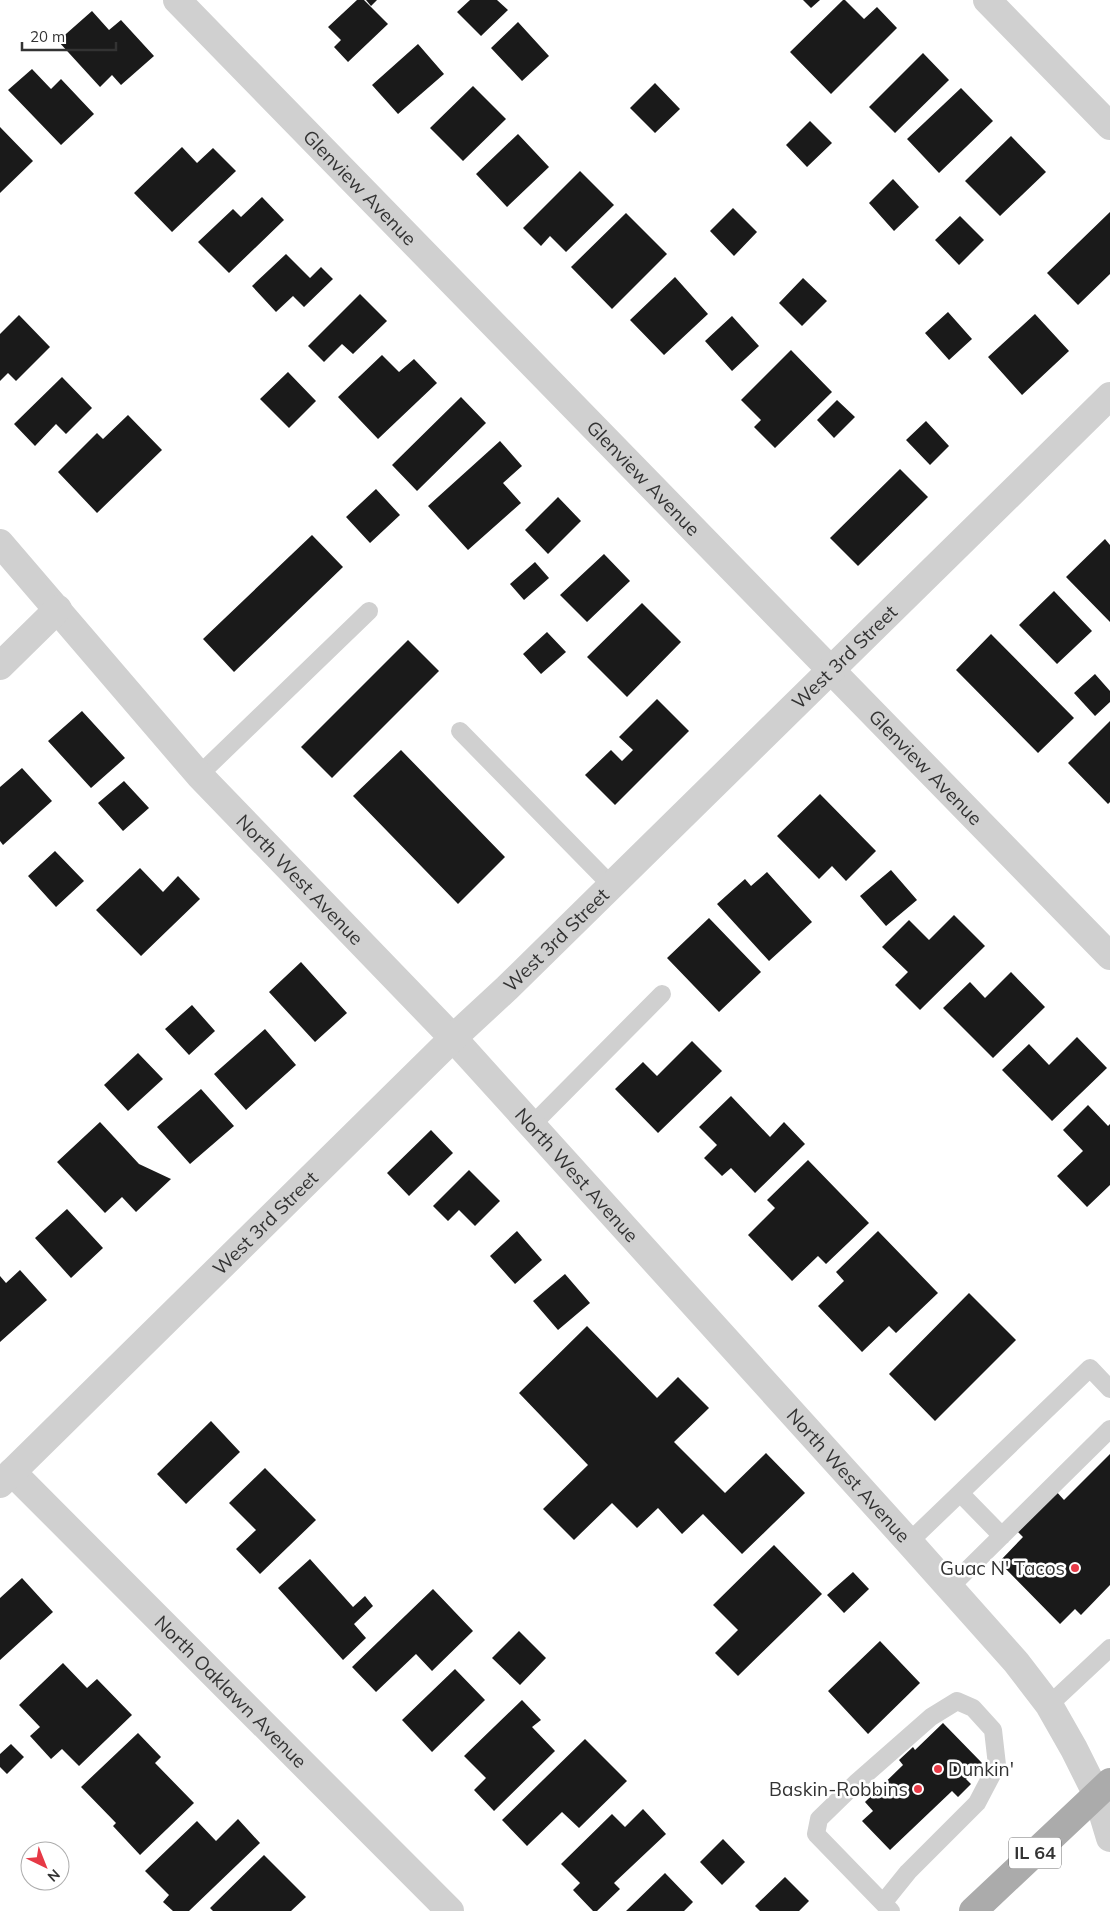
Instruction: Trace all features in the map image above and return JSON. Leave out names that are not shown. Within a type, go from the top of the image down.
[{"type":"main road","name":"IL 64","points":[[973,1911],[1104,1788]]},
{"type":"street","name":"Glenview Avenue","points":[[177,0],[1110,956]]},
{"type":"street","points":[[987,0],[1110,126]]},
{"type":"street","name":"West 3rd Street","points":[[6,1478],[453,1038],[507,988],[832,671],[1110,396]]},
{"type":"street","name":"North West Avenue","points":[[0,543],[199,775],[453,1038],[1016,1662],[1049,1705],[1104,1788],[1110,1838]]},
{"type":"street","points":[[0,666],[58,609]]},
{"type":"street","name":"North Oaklawn Avenue","points":[[6,1478],[450,1911]]},
{"type":"lane","points":[[199,775],[369,612]]},
{"type":"lane","points":[[460,730],[612,886]]},
{"type":"lane","points":[[532,1124],[662,994]]},
{"type":"lane","points":[[909,1542],[1090,1368],[1110,1389]]},
{"type":"lane","points":[[950,1587],[1110,1429]]},
{"type":"lane","points":[[960,1493],[1002,1536]]},
{"type":"lane","points":[[1049,1705],[1110,1648]]},
{"type":"lane","points":[[957,1701],[974,1708],[992,1730],[997,1765],[977,1803],[908,1872],[887,1907],[816,1834],[819,1819],[857,1782],[931,1717],[957,1701]]},
{"type":"building","points":[[357,0],[364,0],[388,24],[348,62],[334,47],[341,40],[328,27]]},
{"type":"building","points":[[366,0],[377,0],[371,6]]},
{"type":"building","points":[[470,0],[497,0],[508,10],[481,36],[457,12]]},
{"type":"building","points":[[803,0],[820,0],[811,8]]},
{"type":"building","points":[[843,0],[864,19],[877,7],[897,28],[831,94],[790,52]]},
{"type":"building","points":[[92,11],[109,30],[121,20],[154,56],[121,85],[112,75],[100,87],[58,41]]},
{"type":"building","points":[[518,22],[549,56],[522,81],[491,48]]},
{"type":"building","points":[[418,44],[444,74],[398,114],[372,85]]},
{"type":"building","points":[[923,53],[949,80],[895,133],[869,107]]},
{"type":"building","points":[[32,69],[51,89],[61,79],[94,114],[61,145],[8,90]]},
{"type":"building","points":[[655,83],[680,109],[655,133],[630,108]]},
{"type":"building","points":[[473,86],[506,119],[463,161],[430,128]]},
{"type":"building","points":[[961,88],[993,121],[939,173],[907,139]]},
{"type":"building","points":[[810,121],[832,143],[807,167],[786,145]]},
{"type":"building","points":[[0,127],[33,161],[0,193]]},
{"type":"building","points":[[518,134],[549,167],[507,207],[476,174]]},
{"type":"building","points":[[1011,136],[1046,172],[1000,216],[965,181]]},
{"type":"building","points":[[182,147],[197,163],[213,148],[236,171],[172,232],[134,193]]},
{"type":"building","points":[[580,171],[614,205],[566,252],[550,236],[541,246],[523,228]]},
{"type":"building","points":[[893,179],[919,207],[894,231],[869,203]]},
{"type":"building","points":[[262,197],[284,220],[229,273],[198,242],[233,209],[241,217]]},
{"type":"building","points":[[733,208],[757,232],[734,256],[710,231]]},
{"type":"building","points":[[1110,212],[1110,274],[1078,305],[1047,273]]},
{"type":"building","points":[[626,213],[667,254],[612,309],[571,267]]},
{"type":"building","points":[[960,216],[984,240],[959,265],[935,240]]},
{"type":"building","points":[[286,254],[310,278],[321,267],[333,279],[304,307],[293,296],[276,312],[252,286]]},
{"type":"building","points":[[675,277],[708,314],[664,355],[630,320]]},
{"type":"building","points":[[803,278],[827,301],[802,326],[779,303]]},
{"type":"building","points":[[360,294],[387,321],[353,354],[342,344],[324,362],[308,346]]},
{"type":"building","points":[[948,312],[972,339],[949,360],[925,333]]},
{"type":"building","points":[[1035,314],[1069,351],[1022,395],[988,357]]},
{"type":"building","points":[[19,315],[50,347],[16,381],[8,373],[0,381],[0,334]]},
{"type":"building","points":[[732,316],[759,346],[732,371],[705,341]]},
{"type":"building","points":[[791,350],[832,392],[775,448],[754,427],[761,420],[741,400]]},
{"type":"building","points":[[382,355],[399,372],[414,359],[437,383],[378,439],[338,397]]},
{"type":"building","points":[[288,372],[316,401],[289,428],[260,399]]},
{"type":"building","points":[[62,377],[92,408],[66,434],[56,424],[35,446],[14,424]]},
{"type":"building","points":[[461,397],[486,423],[417,491],[392,465]]},
{"type":"building","points":[[837,400],[855,417],[834,438],[817,420]]},
{"type":"building","points":[[128,415],[162,450],[97,513],[58,472],[97,433],[103,439]]},
{"type":"building","points":[[926,421],[949,446],[930,465],[906,440]]},
{"type":"building","points":[[500,441],[522,466],[503,483],[521,503],[468,550],[428,506]]},
{"type":"building","points":[[900,469],[928,497],[858,566],[830,538]]},
{"type":"building","points":[[376,489],[400,515],[370,543],[346,517]]},
{"type":"building","points":[[558,497],[581,521],[548,554],[525,530]]},
{"type":"building","points":[[312,535],[343,567],[234,672],[203,639]]},
{"type":"building","points":[[1105,539],[1110,545],[1110,622],[1066,577]]},
{"type":"building","points":[[604,554],[630,581],[587,622],[560,595]]},
{"type":"building","points":[[535,562],[549,578],[524,600],[510,584]]},
{"type":"building","points":[[1054,591],[1092,631],[1057,664],[1019,625]]},
{"type":"building","points":[[642,603],[681,642],[627,697],[587,657]]},
{"type":"building","points":[[547,632],[566,652],[541,674],[523,654]]},
{"type":"building","points":[[991,634],[1074,718],[1038,753],[956,670]]},
{"type":"building","points":[[408,640],[439,671],[332,778],[301,747]]},
{"type":"building","points":[[1095,674],[1110,691],[1110,702],[1095,716],[1074,693]]},
{"type":"building","points":[[657,699],[689,731],[615,805],[585,775],[611,750],[622,761],[633,750],[619,737]]},
{"type":"building","points":[[82,711],[125,758],[91,788],[48,741]]},
{"type":"building","points":[[1110,721],[1110,802],[1108,804],[1068,763]]},
{"type":"building","points":[[401,750],[505,857],[458,904],[353,796]]},
{"type":"building","points":[[22,768],[52,801],[3,845],[0,841],[0,787]]},
{"type":"building","points":[[124,781],[149,808],[123,831],[98,803]]},
{"type":"building","points":[[820,794],[876,851],[846,881],[832,866],[819,879],[777,836]]},
{"type":"building","points":[[55,851],[84,881],[56,907],[28,876]]},
{"type":"building","points":[[140,868],[163,892],[178,876],[200,899],[141,956],[96,910]]},
{"type":"building","points":[[891,870],[917,900],[886,926],[860,896]]},
{"type":"building","points":[[767,872],[812,922],[769,961],[717,904],[745,879],[751,886]]},
{"type":"building","points":[[954,915],[985,946],[920,1010],[895,985],[908,972],[882,947],[909,920],[929,940]]},
{"type":"building","points":[[709,918],[761,972],[719,1012],[667,958]]},
{"type":"building","points":[[301,962],[347,1013],[315,1042],[269,992]]},
{"type":"building","points":[[1011,972],[1045,1007],[993,1058],[943,1008],[970,982],[985,998]]},
{"type":"building","points":[[192,1005],[215,1031],[189,1055],[165,1029]]},
{"type":"building","points":[[265,1029],[296,1065],[246,1110],[214,1074]]},
{"type":"building","points":[[1077,1037],[1107,1068],[1052,1121],[1002,1070],[1029,1044],[1049,1065]]},
{"type":"building","points":[[692,1041],[722,1071],[658,1133],[615,1089],[643,1062],[657,1076]]},
{"type":"building","points":[[138,1053],[163,1079],[128,1111],[104,1085]]},
{"type":"building","points":[[201,1089],[234,1126],[190,1164],[157,1127]]},
{"type":"building","points":[[731,1096],[770,1137],[784,1122],[805,1144],[755,1193],[731,1168],[722,1176],[704,1158],[717,1145],[699,1127]]},
{"type":"building","points":[[1088,1105],[1108,1126],[1110,1124],[1110,1185],[1087,1207],[1057,1176],[1083,1151],[1063,1130]]},
{"type":"building","points":[[100,1122],[139,1164],[171,1179],[136,1212],[122,1197],[105,1213],[57,1162]]},
{"type":"building","points":[[431,1130],[453,1153],[409,1196],[387,1173]]},
{"type":"building","points":[[808,1160],[869,1223],[826,1264],[818,1256],[792,1281],[748,1235],[775,1208],[767,1200]]},
{"type":"building","points":[[469,1170],[500,1201],[475,1226],[459,1210],[448,1221],[433,1206]]},
{"type":"building","points":[[67,1209],[103,1248],[71,1278],[35,1238]]},
{"type":"building","points":[[517,1231],[542,1260],[515,1284],[490,1256]]},
{"type":"building","points":[[878,1231],[938,1293],[896,1333],[889,1326],[862,1352],[818,1306],[844,1281],[836,1272]]},
{"type":"building","points":[[20,1270],[47,1300],[0,1342],[0,1276],[6,1283]]},
{"type":"building","points":[[565,1274],[590,1303],[558,1330],[533,1301]]},
{"type":"building","points":[[969,1293],[1016,1340],[935,1421],[889,1374]]},
{"type":"building","points":[[587,1326],[657,1398],[678,1377],[709,1408],[674,1442],[725,1493],[766,1453],[805,1493],[742,1554],[703,1514],[682,1534],[658,1508],[637,1528],[612,1503],[574,1540],[543,1509],[588,1465],[519,1393]]},
{"type":"building","points":[[211,1421],[240,1452],[186,1504],[157,1474]]},
{"type":"building","points":[[1110,1454],[1110,1585],[1081,1615],[1075,1609],[1060,1624],[999,1562],[1023,1537],[1014,1528],[1055,1490],[1064,1500]]},
{"type":"building","points":[[265,1468],[316,1520],[260,1574],[236,1549],[256,1530],[229,1503]]},
{"type":"building","points":[[774,1545],[822,1594],[738,1676],[715,1653],[738,1630],[713,1605]]},
{"type":"building","points":[[310,1559],[353,1607],[365,1596],[373,1606],[354,1624],[366,1638],[343,1660],[278,1588]]},
{"type":"building","points":[[853,1572],[869,1589],[844,1613],[827,1595]]},
{"type":"building","points":[[22,1578],[53,1612],[0,1660],[0,1598]]},
{"type":"building","points":[[433,1589],[473,1631],[432,1671],[416,1654],[376,1692],[352,1667]]},
{"type":"building","points":[[519,1631],[546,1658],[520,1685],[492,1658]]},
{"type":"building","points":[[880,1641],[920,1683],[868,1734],[828,1691]]},
{"type":"building","points":[[63,1663],[87,1688],[97,1679],[132,1715],[79,1766],[62,1749],[51,1759],[30,1736],[40,1727],[19,1705]]},
{"type":"building","points":[[455,1669],[485,1700],[432,1752],[402,1720]]},
{"type":"building","points":[[522,1700],[541,1720],[532,1727],[555,1751],[494,1811],[474,1790],[486,1778],[464,1756]]},
{"type":"building","points":[[943,1723],[982,1763],[966,1779],[971,1784],[958,1797],[952,1791],[890,1850],[862,1821],[873,1811],[865,1802],[903,1765],[899,1760],[913,1747],[915,1750]]},
{"type":"building","points":[[138,1733],[161,1757],[155,1763],[194,1803],[140,1855],[113,1826],[116,1823],[81,1787]]},
{"type":"building","points":[[585,1739],[627,1781],[579,1828],[562,1812],[527,1846],[502,1820]]},
{"type":"building","points":[[11,1744],[24,1757],[7,1774],[0,1767],[0,1754]]},
{"type":"building","points":[[643,1809],[666,1834],[614,1883],[620,1889],[597,1911],[593,1911],[573,1890],[580,1883],[561,1864],[612,1814],[625,1827]]},
{"type":"building","points":[[238,1819],[260,1843],[189,1911],[173,1911],[163,1902],[169,1895],[145,1871],[197,1821],[216,1841]]},
{"type":"building","points":[[723,1839],[745,1862],[722,1885],[700,1862]]},
{"type":"building","points":[[264,1855],[306,1897],[291,1911],[213,1911],[210,1908]]},
{"type":"building","points":[[665,1873],[693,1902],[684,1911],[626,1911]]},
{"type":"building","points":[[785,1877],[809,1901],[799,1911],[760,1911],[755,1906]]},
{"type":"place","name":"Guac N' Tacos","points":[[1075,1568]]},
{"type":"place","name":"Dunkin'","points":[[938,1769]]},
{"type":"place","name":"Baskin-Robbins","points":[[918,1789]]}]
